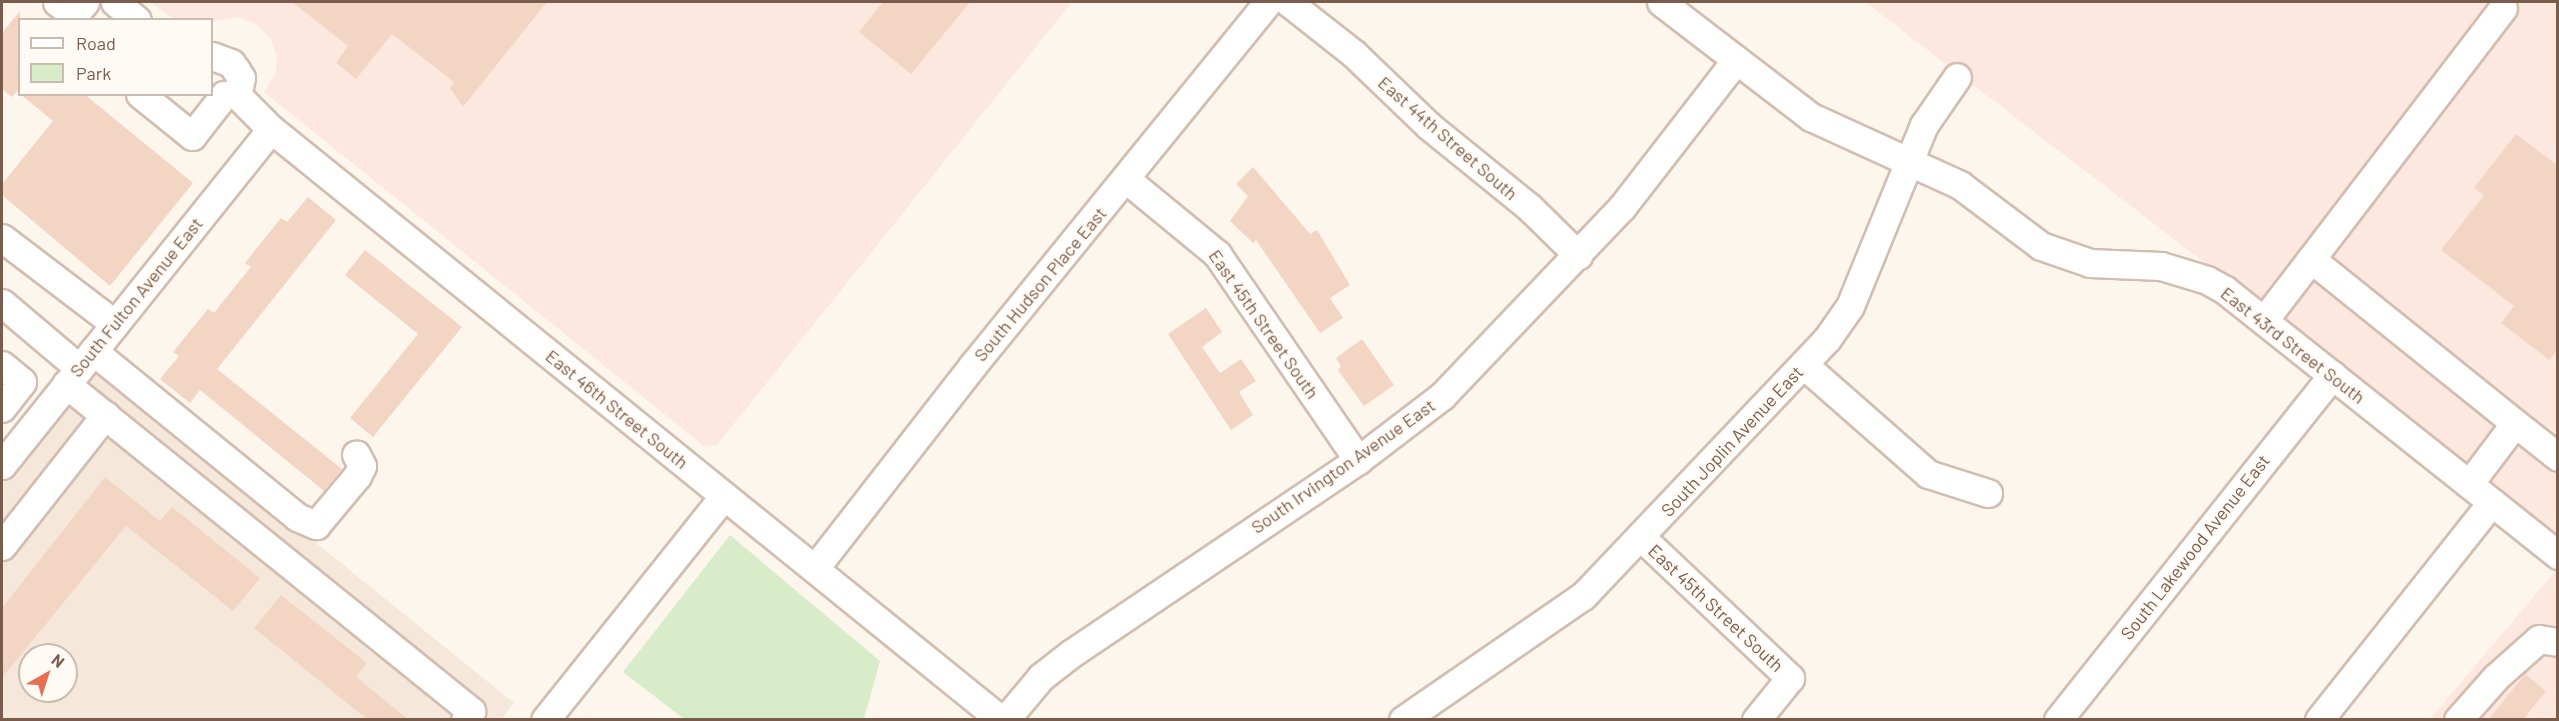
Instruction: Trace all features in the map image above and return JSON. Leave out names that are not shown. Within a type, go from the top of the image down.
[{"type":"street","points":[[57,2],[74,15],[86,2]]},
{"type":"street","points":[[115,2],[135,18]]},
{"type":"street","name":"South Hudson Place East","points":[[815,568],[973,365],[1126,180],[1268,2]]},
{"type":"street","name":"East 44th Street South","points":[[1288,2],[1354,54],[1429,126],[1528,207],[1578,255]]},
{"type":"street","name":"East 43rd Street South","points":[[1661,2],[1811,117],[1959,185],[2041,246],[2090,263],[2161,266],[2207,280],[2264,320],[2558,555]]},
{"type":"street","points":[[2264,320],[2503,8]]},
{"type":"street","points":[[142,96],[192,136],[224,92],[241,78],[231,63],[213,56]]},
{"type":"street","name":"South Irvington Avenue East","points":[[1003,720],[1041,676],[1072,653],[1358,460],[1442,396],[1622,207],[1736,60]]},
{"type":"street","name":"South Joplin Avenue East","points":[[1403,720],[1583,596],[1642,538],[1804,365],[1850,306],[1924,124],[1957,77]]},
{"type":"street","name":"East 46th Street South","points":[[224,92],[1003,720]]},
{"type":"street","name":"South Fulton Avenue East","points":[[2,465],[271,129]]},
{"type":"street","name":"East 45th Street South","points":[[1126,180],[1217,254],[1358,460]]},
{"type":"street","points":[[2,238],[115,324]]},
{"type":"street","points":[[2311,259],[2558,457]]},
{"type":"street","points":[[2,303],[80,368],[297,517],[316,525],[357,476],[362,466],[356,454]]},
{"type":"street","points":[[2,365],[22,382],[2,408]]},
{"type":"street","points":[[1804,365],[1928,474],[1988,493]]},
{"type":"street","points":[[80,368],[105,416],[471,711],[465,720]]},
{"type":"street","name":"South Lakewood Avenue East","points":[[2058,720],[2332,375]]},
{"type":"street","points":[[20,385],[47,408]]},
{"type":"street","points":[[2,546],[105,416]]},
{"type":"street","points":[[2469,484],[2515,423]]},
{"type":"street","points":[[545,720],[724,496]]},
{"type":"street","points":[[2319,720],[2492,502]]},
{"type":"street","name":"East 45th Street South","points":[[1642,538],[1790,678],[1756,720]]},
{"type":"street","points":[[2458,720],[2496,677],[2539,639],[2558,642]]},
{"type":"shaded area","points":[[151,2],[1072,2],[717,445],[704,446],[264,92],[275,74],[277,58],[272,41],[258,25],[238,17],[213,22],[213,18],[172,18]]},
{"type":"shaded area","points":[[1865,2],[2557,2],[2557,533]]},
{"type":"shaded area","points":[[96,365],[514,703],[501,720],[2,719],[2,484]]},
{"type":"shaded area","points":[[2557,569],[2557,719],[2430,719]]},
{"type":"green space","points":[[730,535],[880,661],[864,719],[684,719],[623,672]]},
{"type":"building","points":[[292,2],[547,2],[463,107],[450,88],[454,82],[392,34],[356,79],[336,63],[348,46]]},
{"type":"building","points":[[883,2],[970,2],[911,74],[859,32]]},
{"type":"building","points":[[20,11],[20,18],[18,18],[18,90],[12,97],[2,89],[2,33]]},
{"type":"building","points":[[22,96],[86,96],[193,183],[110,286],[2,195],[2,184],[53,121]]},
{"type":"building","points":[[2516,134],[2558,166],[2558,350],[2549,360],[2501,323],[2514,306],[2441,250],[2484,195],[2474,188]]},
{"type":"building","points":[[1253,167],[1310,234],[1317,230],[1350,285],[1330,298],[1343,318],[1320,333],[1256,240],[1253,243],[1230,221],[1248,196],[1236,184]]},
{"type":"building","points":[[308,197],[336,220],[217,369],[342,469],[324,491],[200,390],[190,403],[160,379],[179,356],[173,352],[208,309],[214,313],[251,267],[245,263],[281,218],[287,222]]},
{"type":"building","points":[[365,250],[462,327],[373,437],[350,418],[418,334],[345,275]]},
{"type":"building","points":[[1206,308],[1222,332],[1202,347],[1220,373],[1241,359],[1256,381],[1239,392],[1253,415],[1231,430],[1168,334]]},
{"type":"building","points":[[1362,339],[1394,385],[1364,406],[1338,370],[1341,366],[1336,358]]},
{"type":"building","points":[[105,477],[160,521],[172,507],[260,578],[233,611],[126,526],[31,643],[18,643],[18,658],[2,678],[2,608]]},
{"type":"building","points":[[281,595],[367,663],[356,677],[409,720],[368,720],[254,628]]},
{"type":"building","points":[[2525,674],[2546,691],[2523,720],[2488,720]]}]
